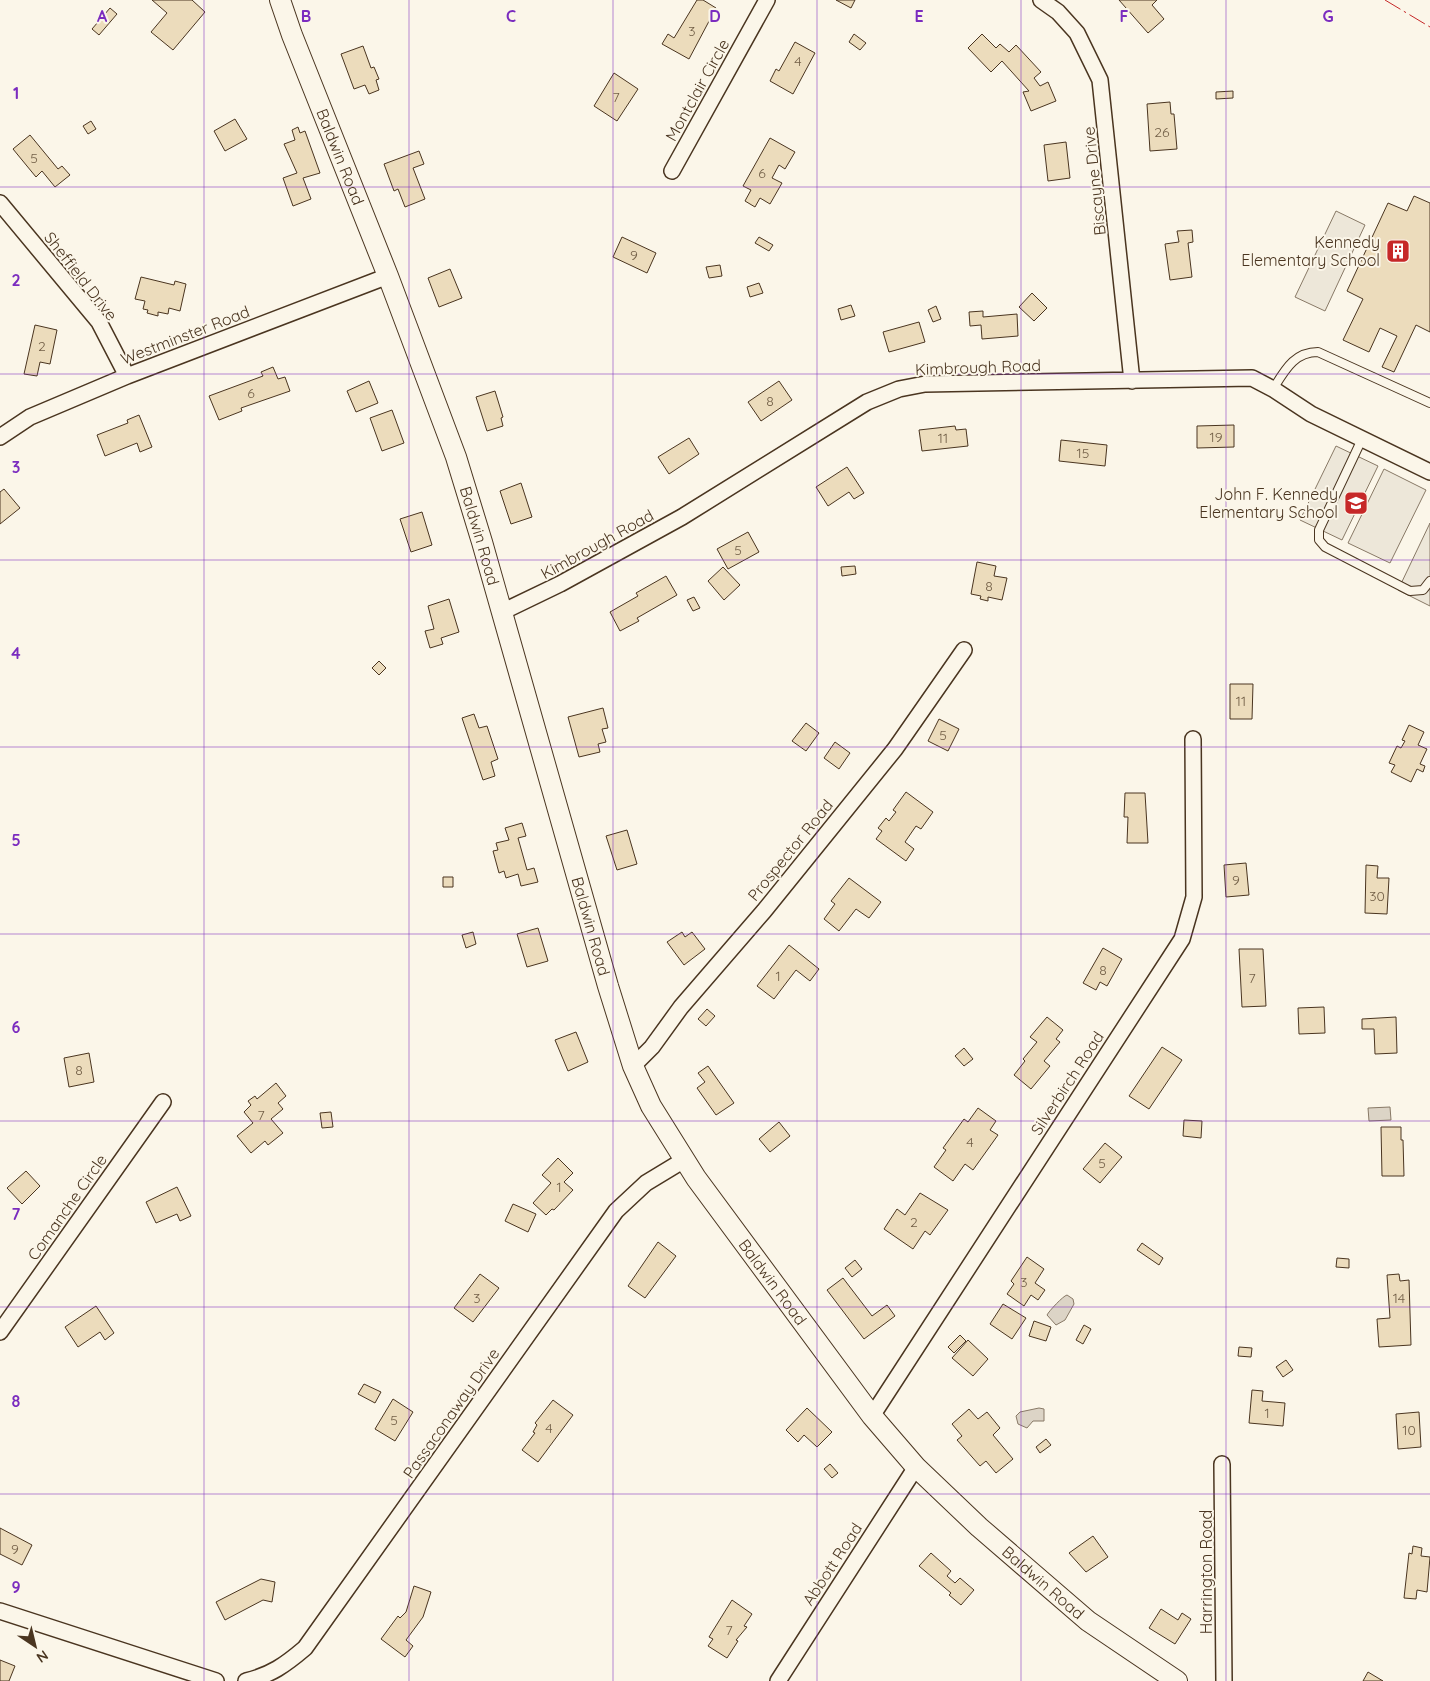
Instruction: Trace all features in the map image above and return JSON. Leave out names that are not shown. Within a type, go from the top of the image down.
[{"type":"street","name":"Baldwin Road","points":[[280,0],[453,448],[502,612],[593,936],[634,1066],[651,1106],[684,1160],[872,1416],[916,1467],[979,1527],[1088,1621],[1177,1681]]},
{"type":"street","name":"Montclair Circle","points":[[672,171],[767,0]]},
{"type":"street","name":"Biscayne Drive","points":[[1041,0],[1058,12],[1077,32],[1091,57],[1100,80],[1132,381]]},
{"type":"street","name":"Sheffield Drive","points":[[0,203],[99,322],[127,376]]},
{"type":"street","name":"Westminster Road","points":[[0,437],[30,417],[127,376],[388,276]]},
{"type":"street","name":"Kimbrough Road","points":[[502,612],[569,580],[673,521],[859,406],[882,395],[916,385],[1248,377],[1260,381],[1311,414],[1430,472]]},
{"type":"street","name":"Prospector Road","points":[[634,1066],[652,1047],[681,1007],[764,911],[794,870],[895,748],[964,650]]},
{"type":"street","name":"Silverbirch Road","points":[[872,1416],[1182,939],[1194,897],[1193,739]]},
{"type":"street","name":"Comanche Circle","points":[[0,1332],[163,1102]]},
{"type":"street","name":"Passaconaway Drive","points":[[246,1681],[266,1676],[287,1663],[304,1648],[616,1211],[640,1188],[684,1160]]},
{"type":"street","name":"Harrington Road","points":[[1222,1464],[1224,1681]]},
{"type":"street","name":"Abbott Road","points":[[778,1681],[916,1467]]},
{"type":"street","points":[[0,1611],[216,1681]]},
{"type":"lane","points":[[1273,389],[1285,370],[1300,355],[1318,352],[1430,403]]},
{"type":"lane","points":[[1362,439],[1319,530],[1319,540],[1325,547],[1410,591],[1417,592],[1423,590],[1430,581]]},
{"type":"shaded area","points":[[1336,211],[1365,225],[1325,311],[1295,297]]},
{"type":"shaded area","points":[[1336,446],[1378,466],[1342,540],[1300,520]]},
{"type":"shaded area","points":[[1384,469],[1426,490],[1390,563],[1348,543]]},
{"type":"shaded area","points":[[1430,523],[1430,606],[1398,590]]},
{"type":"shaded area","points":[[1390,1107],[1391,1120],[1369,1121],[1368,1108]]},
{"type":"shaded area","points":[[1067,1295],[1073,1299],[1074,1304],[1065,1320],[1056,1325],[1047,1315]]},
{"type":"shaded area","points":[[1039,1408],[1044,1409],[1044,1421],[1033,1421],[1027,1428],[1018,1424],[1016,1416],[1020,1412]]},
{"type":"building","points":[[152,0],[192,0],[205,12],[173,50],[151,32],[167,13]]},
{"type":"building","points":[[697,0],[703,0],[716,8],[689,59],[662,44],[668,34],[674,38]]},
{"type":"building","points":[[836,0],[855,0],[851,8]]},
{"type":"building","points":[[1119,0],[1157,0],[1152,5],[1164,19],[1148,33]]},
{"type":"building","points":[[110,8],[117,14],[99,35],[92,29]]},
{"type":"building","points":[[854,34],[866,43],[860,50],[849,42]]},
{"type":"building","points":[[982,34],[996,48],[1000,44],[1009,52],[1016,45],[1041,72],[1034,78],[1040,86],[1048,82],[1056,101],[1031,111],[1023,92],[1029,91],[1002,61],[991,72],[968,48]]},
{"type":"building","points":[[795,42],[815,53],[793,94],[770,81],[776,69],[779,71]]},
{"type":"building","points":[[363,46],[371,68],[374,67],[379,79],[376,80],[379,90],[369,94],[365,85],[354,89],[341,54]]},
{"type":"building","points":[[614,73],[638,89],[617,121],[594,106]]},
{"type":"building","points":[[1233,91],[1233,98],[1216,99],[1216,92]]},
{"type":"building","points":[[1170,102],[1171,114],[1174,114],[1177,149],[1150,151],[1147,104]]},
{"type":"building","points":[[235,119],[247,139],[225,151],[214,131]]},
{"type":"building","points":[[91,121],[96,129],[88,134],[83,126]]},
{"type":"building","points":[[298,127],[300,133],[305,131],[320,173],[303,178],[311,199],[293,206],[283,178],[297,173],[284,144],[295,140],[292,130]]},
{"type":"building","points":[[30,135],[58,169],[62,166],[70,175],[55,187],[42,171],[36,177],[13,149]]},
{"type":"building","points":[[770,138],[795,152],[785,169],[779,165],[772,178],[782,183],[770,204],[760,198],[755,207],[745,201],[751,190],[743,186]]},
{"type":"building","points":[[1066,142],[1070,178],[1048,181],[1044,145]]},
{"type":"building","points":[[419,151],[424,164],[413,168],[425,199],[405,207],[398,189],[394,191],[384,164]]},
{"type":"building","name":"Kennedy Elementary School","points":[[1414,196],[1430,203],[1430,332],[1416,325],[1394,372],[1382,367],[1397,336],[1380,328],[1369,352],[1343,340],[1363,299],[1347,291],[1388,203],[1407,211]]},
{"type":"building","points":[[1192,230],[1193,242],[1188,243],[1192,277],[1170,280],[1165,244],[1179,242],[1177,231]]},
{"type":"building","points":[[622,237],[656,253],[647,273],[613,257]]},
{"type":"building","points":[[759,237],[773,245],[769,251],[755,243]]},
{"type":"building","points":[[720,265],[722,276],[709,278],[706,267]]},
{"type":"building","points":[[450,269],[462,298],[439,307],[428,278]]},
{"type":"building","points":[[141,277],[174,285],[175,281],[186,284],[180,311],[169,308],[168,314],[158,312],[158,316],[147,313],[148,310],[143,309],[145,301],[135,299]]},
{"type":"building","points":[[759,283],[763,293],[750,297],[747,287]]},
{"type":"building","points":[[1032,293],[1047,308],[1034,321],[1019,307]]},
{"type":"building","points":[[851,305],[855,316],[841,320],[838,309]]},
{"type":"building","points":[[936,306],[941,319],[933,322],[928,310]]},
{"type":"building","points":[[983,311],[983,317],[1017,314],[1018,336],[982,339],[981,325],[970,326],[969,312]]},
{"type":"building","points":[[919,322],[925,342],[889,352],[883,332]]},
{"type":"building","points":[[35,325],[57,330],[50,364],[40,362],[37,376],[24,374]]},
{"type":"building","points":[[273,367],[278,379],[285,377],[290,391],[241,408],[242,411],[219,420],[209,396],[263,376],[261,372]]},
{"type":"building","points":[[369,381],[378,403],[356,412],[347,391]]},
{"type":"building","points":[[779,381],[792,400],[761,421],[748,402]]},
{"type":"building","points":[[495,391],[503,417],[501,418],[503,426],[487,431],[476,397]]},
{"type":"building","points":[[392,410],[404,443],[382,451],[370,418]]},
{"type":"building","points":[[139,415],[152,447],[140,452],[137,443],[105,456],[97,435],[128,423],[127,420]]},
{"type":"building","points":[[1234,425],[1234,447],[1197,448],[1197,426]]},
{"type":"building","points":[[955,426],[956,430],[966,429],[968,446],[922,451],[919,430]]},
{"type":"building","points":[[689,438],[699,454],[669,474],[658,457]]},
{"type":"building","points":[[1061,440],[1107,445],[1105,466],[1059,461]]},
{"type":"building","points":[[847,467],[864,493],[854,499],[849,492],[828,506],[816,487]]},
{"type":"building","points":[[521,483],[532,517],[511,524],[500,491]]},
{"type":"building","points":[[4,489],[20,508],[0,524],[0,492]]},
{"type":"building","points":[[422,512],[432,545],[411,552],[400,519]]},
{"type":"building","points":[[748,532],[759,552],[728,569],[717,549]]},
{"type":"building","points":[[977,562],[996,566],[994,576],[1007,578],[1002,600],[988,597],[988,601],[980,599],[981,596],[971,594]]},
{"type":"building","points":[[855,566],[856,574],[842,576],[841,567]]},
{"type":"building","points":[[723,567],[740,585],[724,600],[708,581]]},
{"type":"building","points":[[666,576],[677,595],[637,618],[639,621],[620,631],[610,612],[638,596],[636,593]]},
{"type":"building","points":[[694,597],[700,608],[693,611],[687,600]]},
{"type":"building","points":[[449,599],[459,632],[441,638],[443,644],[430,648],[425,631],[434,629],[428,606]]},
{"type":"building","points":[[379,661],[386,668],[379,675],[372,668]]},
{"type":"building","points":[[1230,684],[1253,684],[1252,719],[1230,719]]},
{"type":"building","points":[[603,708],[608,728],[602,729],[606,742],[598,744],[600,752],[579,757],[568,717]]},
{"type":"building","points":[[474,714],[479,728],[487,726],[498,759],[491,762],[495,776],[483,780],[462,718]]},
{"type":"building","points":[[939,719],[959,729],[948,751],[928,741]]},
{"type":"building","points":[[806,723],[819,733],[806,751],[792,741]]},
{"type":"building","points":[[1409,725],[1424,732],[1418,745],[1427,749],[1420,764],[1425,766],[1423,772],[1417,769],[1411,782],[1391,772],[1395,765],[1389,763],[1397,746],[1401,748],[1405,741],[1402,740]]},
{"type":"building","points":[[835,742],[850,753],[839,769],[824,758]]},
{"type":"building","points":[[906,792],[933,812],[921,829],[916,826],[905,842],[914,849],[906,861],[876,839],[882,831],[878,828],[886,818],[889,821],[896,812],[893,810]]},
{"type":"building","points":[[1125,793],[1145,793],[1148,843],[1127,843],[1128,817],[1124,817]]},
{"type":"building","points":[[522,823],[526,836],[518,838],[527,870],[534,868],[538,882],[521,886],[518,874],[506,878],[504,871],[499,873],[493,851],[498,850],[496,843],[509,840],[505,828]]},
{"type":"building","points":[[627,830],[637,864],[617,870],[606,836]]},
{"type":"building","points":[[1246,863],[1249,895],[1226,897],[1224,865]]},
{"type":"building","points":[[1366,865],[1378,866],[1377,878],[1389,878],[1387,914],[1365,913]]},
{"type":"building","points":[[443,877],[453,877],[453,887],[443,887]]},
{"type":"building","points":[[849,878],[881,902],[869,918],[856,909],[839,931],[824,919],[835,904],[831,901]]},
{"type":"building","points":[[538,928],[548,961],[527,967],[517,934]]},
{"type":"building","points":[[473,932],[476,944],[466,948],[462,935]]},
{"type":"building","points":[[682,932],[685,937],[692,932],[705,949],[684,965],[667,942]]},
{"type":"building","points":[[789,945],[819,969],[810,981],[796,970],[774,999],[757,986]]},
{"type":"building","points":[[1103,948],[1122,959],[1107,986],[1100,982],[1096,990],[1083,983]]},
{"type":"building","points":[[1239,949],[1263,949],[1266,1006],[1242,1007]]},
{"type":"building","points":[[1324,1007],[1325,1033],[1299,1034],[1298,1008]]},
{"type":"building","points":[[707,1009],[715,1016],[706,1026],[698,1019]]},
{"type":"building","points":[[1047,1017],[1063,1030],[1056,1039],[1060,1042],[1044,1061],[1050,1066],[1031,1089],[1014,1075],[1025,1061],[1023,1059],[1037,1042],[1030,1037]]},
{"type":"building","points":[[1396,1017],[1397,1053],[1375,1054],[1374,1029],[1362,1029],[1362,1019]]},
{"type":"building","points":[[576,1032],[588,1062],[568,1071],[555,1040]]},
{"type":"building","points":[[1162,1047],[1182,1060],[1149,1109],[1129,1096]]},
{"type":"building","points":[[964,1048],[973,1059],[964,1066],[955,1056]]},
{"type":"building","points":[[89,1053],[94,1082],[69,1087],[64,1058]]},
{"type":"building","points":[[708,1066],[734,1103],[716,1115],[697,1088],[705,1082],[698,1073]]},
{"type":"building","points":[[276,1083],[286,1096],[278,1103],[283,1109],[271,1119],[283,1133],[268,1145],[265,1141],[251,1153],[237,1136],[253,1123],[244,1112],[251,1105],[248,1101],[255,1096],[257,1099]]},
{"type":"building","points":[[978,1108],[996,1121],[990,1130],[998,1135],[973,1170],[965,1164],[953,1181],[934,1167],[946,1150],[943,1148],[964,1119],[968,1122]]},
{"type":"building","points":[[331,1112],[333,1127],[322,1128],[320,1113]]},
{"type":"building","points":[[1184,1120],[1202,1121],[1201,1138],[1183,1136]]},
{"type":"building","points":[[779,1122],[790,1136],[770,1152],[759,1139]]},
{"type":"building","points":[[1381,1127],[1401,1127],[1404,1176],[1382,1176]]},
{"type":"building","points":[[1105,1143],[1122,1157],[1100,1183],[1083,1169]]},
{"type":"building","points":[[558,1158],[573,1173],[564,1182],[573,1190],[554,1210],[552,1209],[546,1215],[533,1203],[551,1183],[542,1175]]},
{"type":"building","points":[[26,1171],[40,1186],[22,1204],[7,1188]]},
{"type":"building","points":[[177,1187],[191,1216],[180,1221],[177,1214],[156,1223],[146,1202]]},
{"type":"building","points":[[920,1193],[948,1210],[930,1235],[925,1231],[913,1249],[884,1229],[897,1209],[905,1215]]},
{"type":"building","points":[[513,1204],[536,1214],[528,1232],[505,1221]]},
{"type":"building","points":[[658,1242],[676,1256],[645,1298],[628,1286]]},
{"type":"building","points":[[1142,1243],[1163,1258],[1159,1265],[1137,1250]]},
{"type":"building","points":[[1027,1257],[1044,1269],[1035,1283],[1045,1290],[1038,1300],[1031,1295],[1024,1306],[1007,1294],[1014,1284],[1011,1281]]},
{"type":"building","points":[[1337,1258],[1349,1259],[1349,1268],[1336,1267]]},
{"type":"building","points":[[855,1260],[862,1269],[852,1277],[845,1268]]},
{"type":"building","points":[[480,1274],[499,1288],[473,1322],[454,1308]]},
{"type":"building","points":[[1399,1274],[1400,1281],[1409,1280],[1411,1345],[1379,1347],[1377,1319],[1390,1318],[1387,1275]]},
{"type":"building","points":[[843,1278],[872,1316],[887,1305],[895,1316],[864,1339],[827,1290]]},
{"type":"building","points":[[1003,1304],[1026,1318],[1012,1339],[990,1324]]},
{"type":"building","points":[[96,1306],[114,1333],[105,1340],[100,1332],[78,1347],[65,1327]]},
{"type":"building","points":[[1034,1321],[1051,1327],[1046,1341],[1029,1336]]},
{"type":"building","points":[[1084,1325],[1091,1329],[1083,1344],[1076,1340]]},
{"type":"building","points":[[960,1335],[966,1341],[954,1353],[948,1347]]},
{"type":"building","points":[[968,1340],[988,1359],[973,1376],[952,1358]]},
{"type":"building","points":[[1239,1347],[1252,1348],[1251,1357],[1238,1356]]},
{"type":"building","points":[[1286,1360],[1293,1370],[1283,1377],[1276,1367]]},
{"type":"building","points":[[364,1384],[381,1392],[375,1403],[358,1394]]},
{"type":"building","points":[[1252,1390],[1263,1391],[1262,1401],[1285,1403],[1283,1426],[1249,1423]]},
{"type":"building","points":[[393,1399],[413,1412],[395,1441],[375,1429]]},
{"type":"building","points":[[553,1400],[573,1415],[538,1462],[522,1450],[535,1433],[533,1432],[537,1425],[535,1423]]},
{"type":"building","points":[[807,1408],[832,1432],[817,1447],[804,1435],[798,1442],[786,1430]]},
{"type":"building","points":[[969,1409],[978,1419],[987,1412],[1000,1428],[993,1435],[1013,1459],[996,1473],[986,1461],[980,1466],[957,1440],[962,1436],[952,1424]]},
{"type":"building","points":[[1419,1412],[1421,1447],[1398,1449],[1396,1414]]},
{"type":"building","points":[[1046,1439],[1051,1445],[1040,1453],[1036,1447]]},
{"type":"building","points":[[830,1464],[838,1473],[832,1478],[824,1469]]},
{"type":"building","points":[[0,1528],[32,1545],[22,1565],[0,1554]]},
{"type":"building","points":[[1093,1536],[1108,1557],[1086,1572],[1069,1553]]},
{"type":"building","points":[[1413,1546],[1422,1548],[1421,1556],[1430,1557],[1427,1592],[1417,1590],[1416,1599],[1404,1598],[1409,1553],[1412,1554]]},
{"type":"building","points":[[931,1553],[951,1571],[947,1576],[955,1583],[960,1578],[974,1590],[961,1605],[949,1595],[951,1593],[919,1566]]},
{"type":"building","points":[[261,1579],[275,1582],[272,1602],[263,1600],[225,1620],[216,1602]]},
{"type":"building","points":[[414,1586],[431,1592],[423,1617],[406,1640],[413,1646],[405,1657],[381,1639],[398,1616],[400,1618],[406,1612]]},
{"type":"building","points":[[732,1600],[752,1614],[744,1626],[747,1627],[736,1640],[738,1641],[727,1658],[708,1646],[713,1639],[709,1637]]},
{"type":"building","points":[[1161,1609],[1178,1620],[1182,1613],[1191,1619],[1175,1644],[1149,1628]]},
{"type":"building","points":[[0,1660],[15,1666],[9,1681],[0,1681]]},
{"type":"building","points":[[1368,1672],[1383,1681],[1363,1681]]},
{"type":"power","points":[[1385,0],[1430,27]]},
{"type":"place","name":"Kennedy Elementary School","points":[[1398,251]]},
{"type":"place","name":"John F. Kennedy Elementary School","points":[[1356,503]]}]
